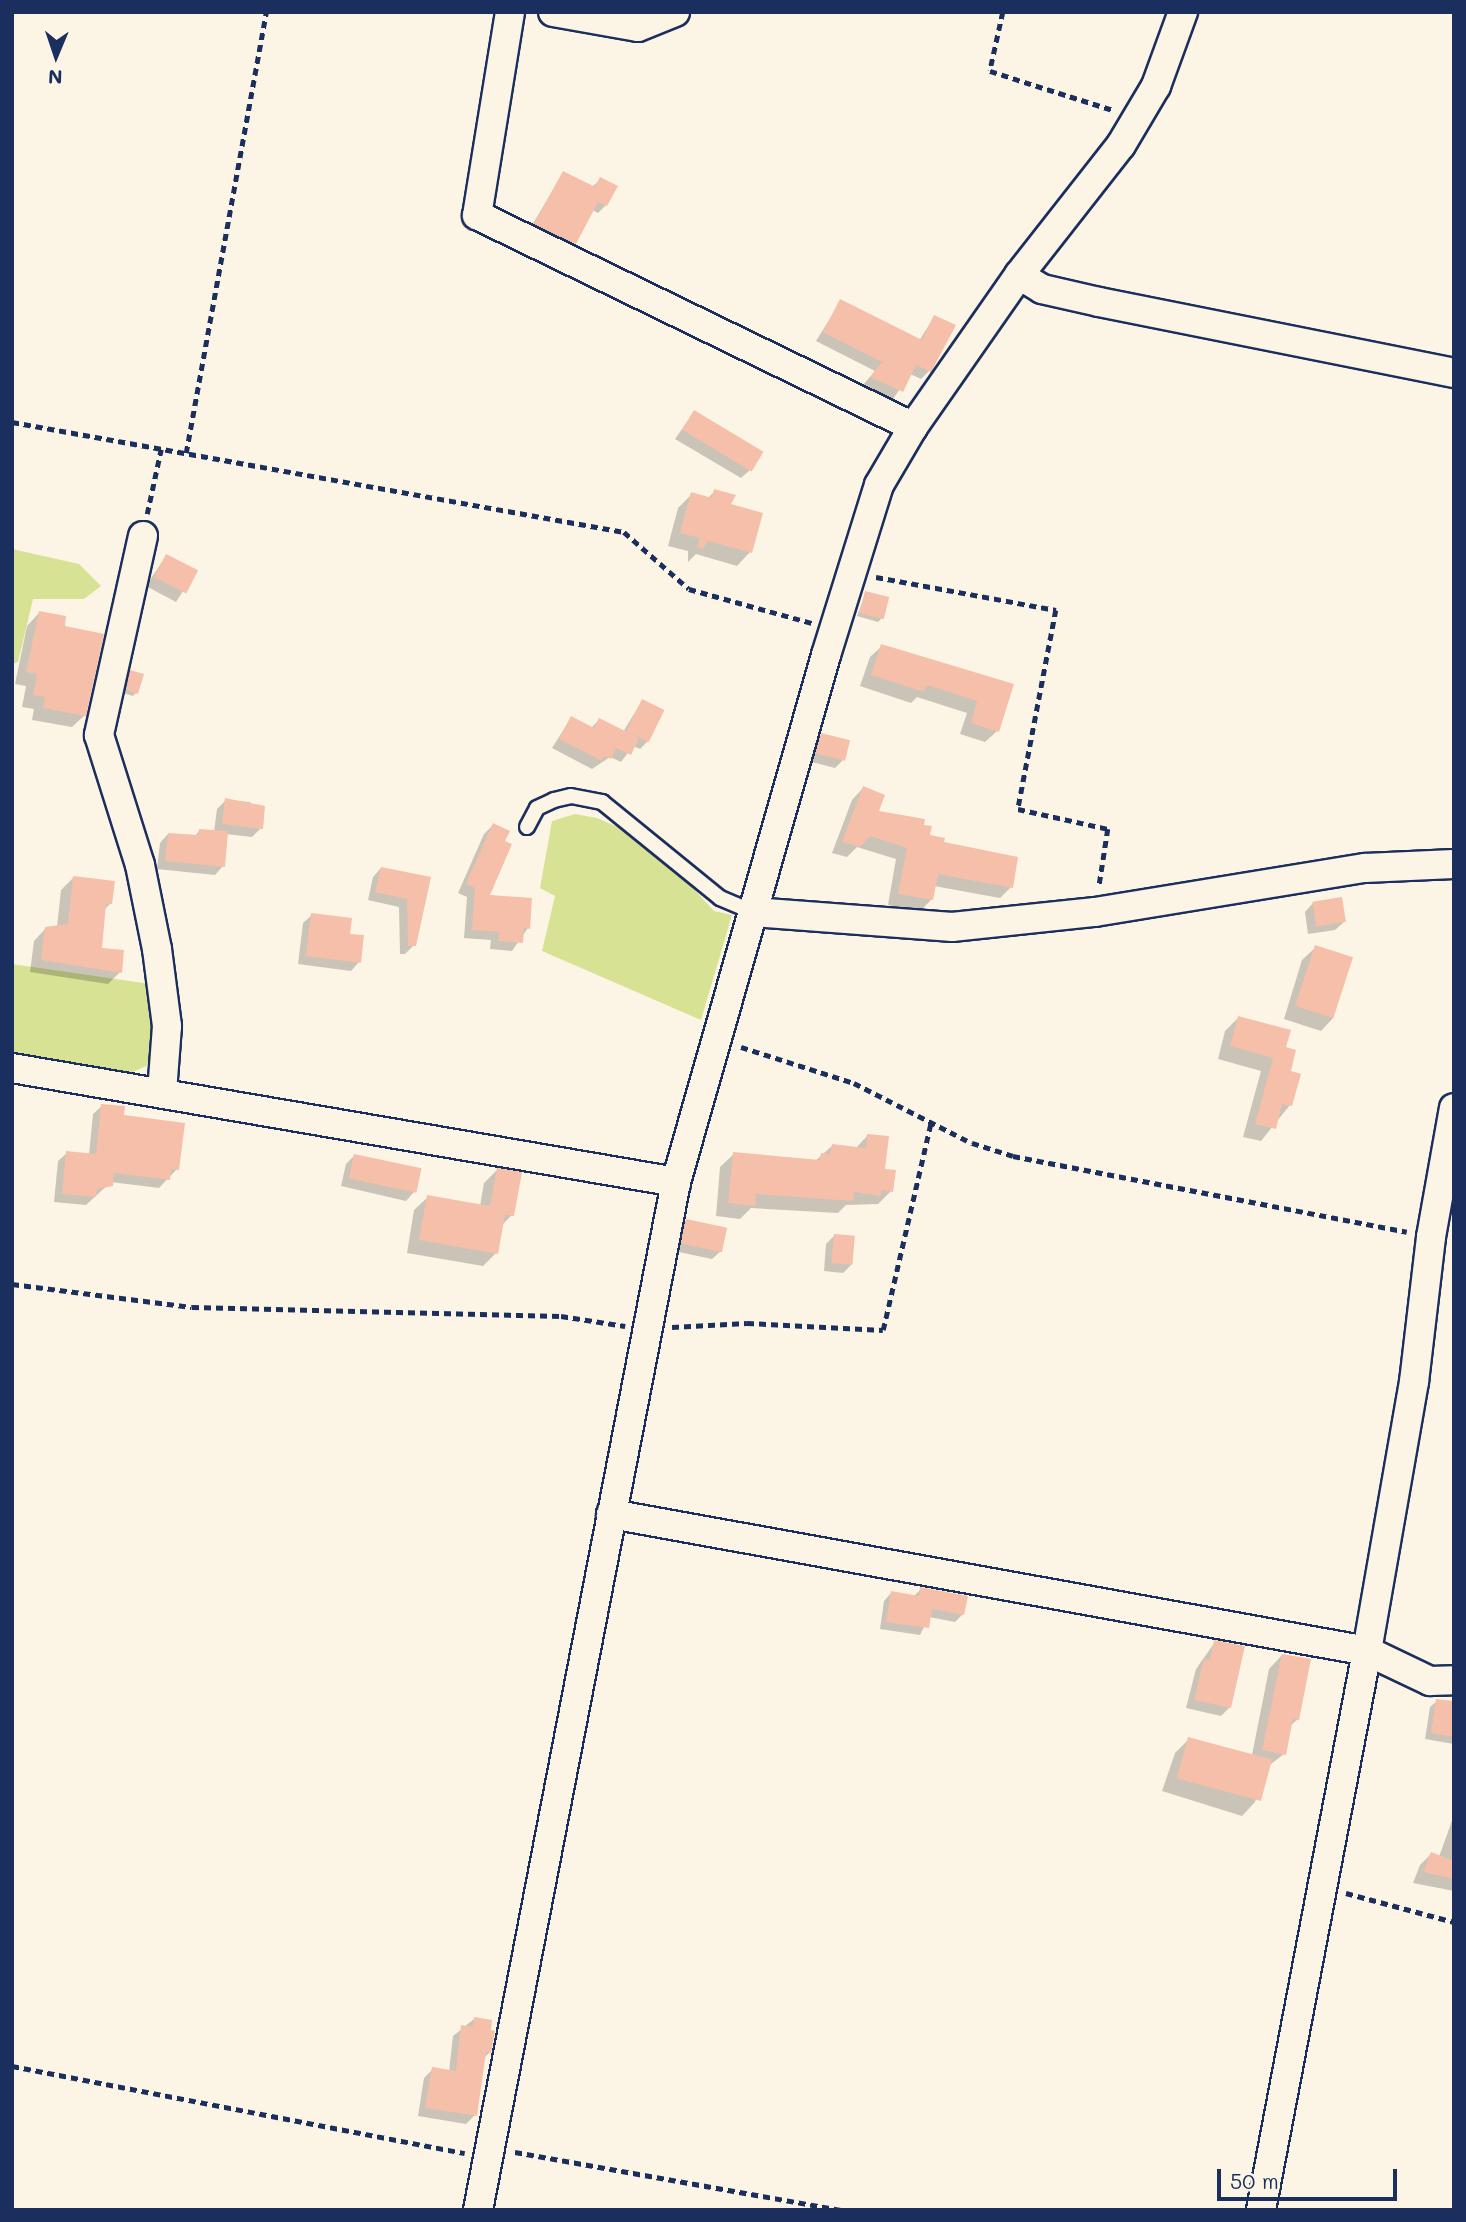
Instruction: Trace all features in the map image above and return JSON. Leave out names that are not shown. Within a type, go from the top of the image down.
[{"type":"street","points":[[510,12],[477,215],[912,427]]},
{"type":"street","points":[[553,12],[638,27],[675,12]]},
{"type":"street","points":[[478,2210],[676,1182],[834,629],[879,485],[912,427],[1019,275],[1137,117],[1156,86],[1183,12]]},
{"type":"street","points":[[1019,275],[1042,289],[1454,373]]},
{"type":"street","points":[[143,536],[99,735],[140,865],[157,949],[167,1026],[162,1092]]},
{"type":"street","points":[[753,912],[952,927],[1095,912],[1365,868],[1454,864]]},
{"type":"street","points":[[12,1068],[676,1182]]},
{"type":"street","points":[[1261,2210],[1367,1651],[1414,1382],[1431,1237],[1454,1108]]},
{"type":"street","points":[[611,1514],[1367,1651],[1430,1681],[1454,1680]]},
{"type":"lane","points":[[527,827],[537,808],[554,800],[571,796],[602,802],[720,898],[753,912]]},
{"type":"path","points":[[186,453],[266,12]]},
{"type":"path","points":[[1003,12],[990,71],[1137,117]]},
{"type":"path","points":[[12,422],[624,532],[689,589],[834,629]]},
{"type":"path","points":[[143,536],[161,449]]},
{"type":"path","points":[[852,572],[1056,610],[1018,809],[1108,829],[1095,912]]},
{"type":"path","points":[[717,1039],[853,1083],[931,1122],[1013,1156],[1431,1237]]},
{"type":"path","points":[[12,1284],[192,1307],[561,1316],[647,1329],[747,1322],[883,1330],[931,1122]]},
{"type":"path","points":[[1322,1887],[1454,1922]]},
{"type":"path","points":[[12,2066],[488,2157],[522,2151],[841,2210]]},
{"type":"green space","points":[[12,549],[79,564],[101,586],[84,599],[33,599],[18,662],[12,664]]},
{"type":"green space","points":[[575,814],[597,818],[629,832],[676,870],[714,911],[732,915],[701,1020],[542,951],[555,896],[540,888],[552,821]]},
{"type":"green space","points":[[12,964],[150,984],[156,1043],[149,1065],[130,1073],[12,1053]]},
{"type":"building","points":[[563,171],[595,187],[600,177],[618,186],[607,206],[598,202],[576,244],[534,224]]},
{"type":"building","points":[[840,299],[922,340],[934,315],[956,325],[931,372],[916,365],[903,392],[870,377],[882,362],[823,332]]},
{"type":"building","points":[[694,410],[763,452],[752,471],[682,430]]},
{"type":"building","points":[[714,489],[736,495],[731,504],[763,513],[752,553],[708,541],[703,549],[697,547],[700,538],[680,533],[691,492],[712,498]]},
{"type":"building","points":[[166,554],[198,570],[186,594],[154,577]]},
{"type":"building","points":[[865,591],[889,597],[884,619],[859,613]]},
{"type":"building","points":[[39,611],[66,616],[65,626],[104,634],[86,716],[43,708],[45,697],[33,695],[37,674],[26,672]]},
{"type":"building","points":[[881,644],[1014,684],[999,732],[971,723],[977,701],[927,685],[924,692],[871,675]]},
{"type":"building","points":[[130,670],[144,674],[138,694],[126,690]]},
{"type":"building","points":[[642,699],[664,710],[649,742],[626,731]]},
{"type":"building","points":[[571,716],[594,728],[599,718],[639,738],[631,755],[616,748],[611,759],[604,756],[602,761],[559,739]]},
{"type":"building","points":[[821,733],[850,740],[845,761],[816,753]]},
{"type":"building","points":[[863,786],[885,795],[879,811],[925,819],[924,825],[932,826],[930,835],[945,838],[944,842],[1018,857],[1013,888],[938,874],[933,900],[898,894],[907,848],[870,836],[860,847],[842,842]]},
{"type":"building","points":[[225,798],[265,806],[263,829],[222,824]]},
{"type":"building","points":[[493,823],[510,831],[505,841],[512,844],[490,895],[532,898],[530,929],[524,928],[523,943],[498,941],[499,932],[472,930],[475,888],[466,884]]},
{"type":"building","points":[[199,829],[228,831],[225,867],[165,861],[168,833],[198,835]]},
{"type":"building","points":[[381,867],[431,877],[416,946],[408,946],[407,899],[375,892]]},
{"type":"building","points":[[73,876],[115,881],[112,904],[106,904],[102,948],[124,950],[122,973],[41,960],[45,927],[68,924]]},
{"type":"building","points":[[1342,897],[1346,922],[1316,926],[1312,902]]},
{"type":"building","points":[[311,913],[352,918],[350,934],[364,935],[361,963],[306,956]]},
{"type":"building","points":[[1315,945],[1353,957],[1333,1018],[1295,1006]]},
{"type":"building","points":[[1238,1016],[1291,1030],[1286,1047],[1296,1050],[1291,1071],[1301,1074],[1292,1106],[1282,1104],[1276,1129],[1255,1124],[1273,1058],[1230,1046]]},
{"type":"building","points":[[101,1104],[125,1106],[124,1115],[185,1123],[179,1170],[171,1169],[170,1180],[114,1173],[113,1186],[97,1189],[96,1197],[62,1194],[66,1151],[96,1154]]},
{"type":"building","points":[[867,1134],[889,1136],[885,1169],[896,1170],[893,1192],[881,1190],[881,1196],[854,1192],[853,1201],[756,1194],[755,1206],[728,1203],[733,1152],[820,1160],[821,1153],[830,1154],[832,1144],[866,1148]]},
{"type":"building","points":[[354,1154],[421,1168],[416,1193],[349,1178]]},
{"type":"building","points":[[497,1168],[522,1172],[514,1216],[505,1215],[498,1254],[419,1240],[427,1195],[490,1206]]},
{"type":"building","points":[[686,1219],[727,1228],[722,1252],[681,1243]]},
{"type":"building","points":[[834,1234],[855,1236],[852,1265],[831,1263]]},
{"type":"building","points":[[920,1587],[968,1596],[964,1615],[932,1609],[929,1628],[886,1622],[891,1591],[919,1596]]},
{"type":"building","points":[[1214,1640],[1245,1646],[1231,1708],[1194,1700],[1204,1659],[1210,1660]]},
{"type":"building","points":[[1282,1654],[1311,1659],[1299,1720],[1293,1719],[1286,1755],[1262,1750]]},
{"type":"building","points":[[1436,1699],[1454,1701],[1454,1737],[1431,1733]]},
{"type":"building","points":[[1188,1737],[1272,1760],[1261,1801],[1177,1779]]},
{"type":"building","points":[[1431,1852],[1454,1861],[1454,1879],[1423,1872]]},
{"type":"building","points":[[474,2017],[492,2020],[491,2030],[495,2031],[491,2053],[486,2052],[477,2116],[425,2108],[432,2067],[456,2071],[461,2025],[473,2027]]}]
